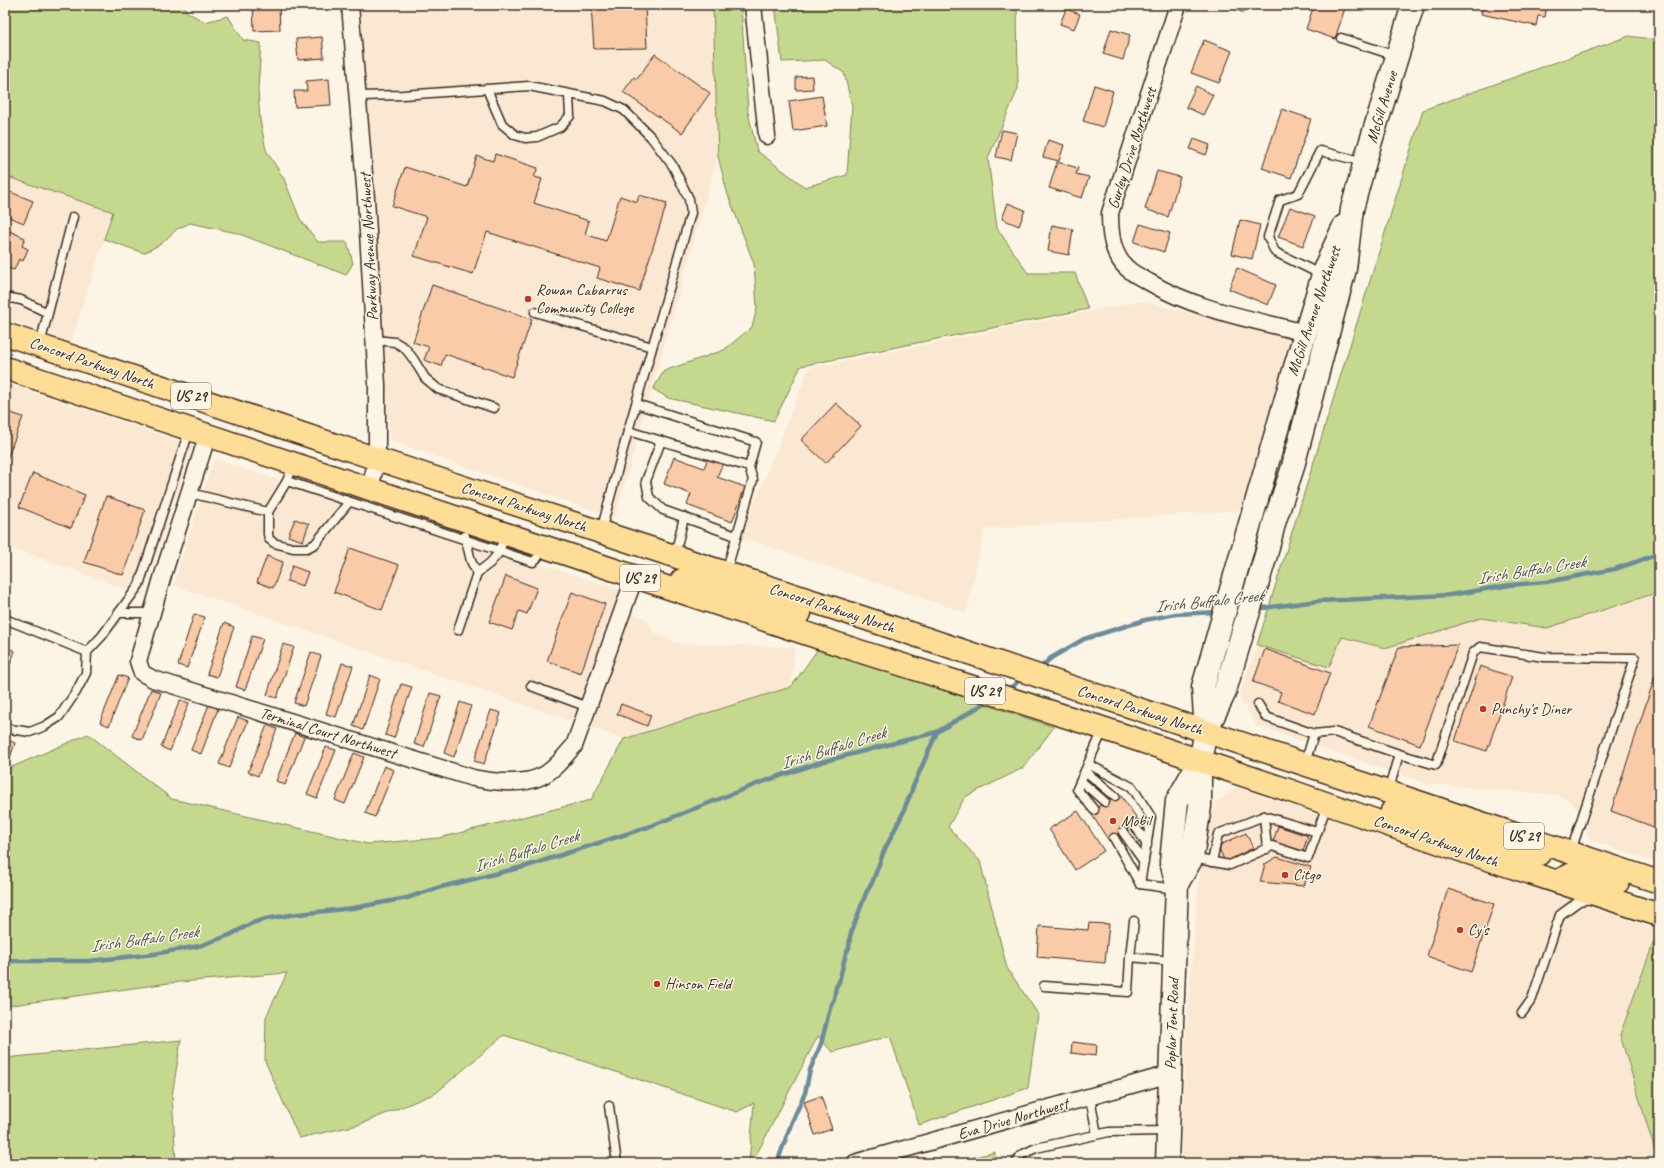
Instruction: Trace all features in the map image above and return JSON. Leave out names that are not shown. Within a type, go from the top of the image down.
[{"type":"highway","name":"Concord Parkway North","points":[[5,334],[377,459],[726,572],[1659,882]]},
{"type":"highway","name":"Concord Parkway North","points":[[5,368],[199,431],[290,472],[363,494],[503,542],[543,546],[1104,729],[1466,852],[1659,915]]},
{"type":"highway","points":[[678,590],[682,580],[691,578],[833,624],[913,635]]},
{"type":"highway","points":[[1330,805],[1383,808],[1508,848],[1544,855],[1571,852]]},
{"type":"highway","points":[[1558,881],[1579,872],[1659,894]]},
{"type":"main road","name":"McGill Avenue","points":[[1352,209],[1413,5]]},
{"type":"main road","name":"McGill Avenue Northwest","points":[[1206,731],[1203,687],[1295,367],[1326,265],[1352,209]]},
{"type":"main road","name":"McGill Avenue Northwest","points":[[1200,761],[1206,731],[1224,694],[1266,555],[1275,520],[1292,470],[1345,269],[1352,209]]},
{"type":"main road","points":[[1275,520],[1302,385],[1295,367]]},
{"type":"main road","name":"Poplar Tent Road","points":[[1177,887],[1202,860],[1200,761]]},
{"type":"main road","name":"Poplar Tent Road","points":[[1167,1163],[1177,887],[1171,862],[1177,801],[1200,761]]},
{"type":"street","name":"Parkway Avenue Northwest","points":[[350,5],[366,198],[377,385],[377,459],[363,494]]},
{"type":"street","points":[[753,5],[766,136]]},
{"type":"street","name":"Gurley Drive Northwest","points":[[1178,5],[1110,213],[1110,229],[1113,244],[1120,259],[1129,271],[1167,293],[1197,304],[1305,333]]},
{"type":"street","name":"Terminal Court Northwest","points":[[199,431],[190,493],[138,661],[142,673],[153,679],[473,778],[499,782],[520,781],[542,776],[557,765],[574,746],[634,576]]},
{"type":"street","name":"Eva Drive Northwest","points":[[855,1163],[1090,1098],[1170,1074]]},
{"type":"lane","points":[[1340,38],[1397,56]]},
{"type":"lane","points":[[358,96],[402,95],[529,86],[570,95],[598,98],[614,104],[624,110],[651,137],[672,166],[689,199],[691,213],[628,431],[601,532]]},
{"type":"lane","points":[[487,90],[502,124],[515,134],[525,138],[537,137],[560,127],[570,116],[570,95]]},
{"type":"lane","points":[[1323,276],[1275,252],[1268,237],[1280,200],[1298,194],[1320,151],[1365,163]]},
{"type":"lane","points":[[40,345],[73,217]]},
{"type":"lane","points":[[5,297],[21,300],[48,313]]},
{"type":"lane","points":[[535,312],[652,347]]},
{"type":"lane","points":[[374,340],[395,342],[405,348],[424,378],[438,389],[494,408]]},
{"type":"lane","points":[[636,404],[756,442],[749,467],[753,480],[726,572]]},
{"type":"lane","points":[[5,727],[30,732],[45,726],[59,717],[76,692],[86,673],[87,652],[102,636],[138,585],[199,431]]},
{"type":"lane","points":[[628,431],[749,467]]},
{"type":"lane","points":[[661,441],[646,481],[649,497],[663,510],[736,536]]},
{"type":"lane","points":[[349,502],[290,472],[268,512],[269,539],[274,544],[293,548],[307,548],[315,544],[349,502],[363,494]]},
{"type":"lane","points":[[190,493],[268,512]]},
{"type":"lane","points":[[675,556],[684,517]]},
{"type":"lane","points":[[463,529],[471,561],[477,573]]},
{"type":"lane","points":[[458,630],[477,573],[490,563],[503,542]]},
{"type":"lane","points":[[118,613],[152,613]]},
{"type":"lane","points":[[5,619],[87,652]]},
{"type":"lane","points":[[1258,704],[1266,717],[1314,734],[1334,732],[1436,765],[1473,653],[1480,647],[1544,657],[1635,658],[1571,852]]},
{"type":"lane","points":[[531,686],[588,707]]},
{"type":"lane","points":[[1094,810],[1077,788],[1104,729]]},
{"type":"lane","points":[[1305,764],[1314,734]]},
{"type":"lane","points":[[1388,792],[1399,754]]},
{"type":"lane","points":[[1087,768],[1115,796]]},
{"type":"lane","points":[[1087,768],[1132,788],[1151,817],[1140,884]]},
{"type":"lane","points":[[1081,781],[1105,802]]},
{"type":"lane","points":[[1317,832],[1264,816],[1218,834],[1202,860],[1230,865],[1272,846],[1308,858],[1317,832],[1330,805]]},
{"type":"lane","points":[[1264,816],[1267,849]]},
{"type":"lane","points":[[1134,824],[1146,845]]},
{"type":"lane","points":[[1123,832],[1144,862]]},
{"type":"lane","points":[[1114,838],[1140,884]]},
{"type":"lane","points":[[1140,884],[1177,887]]},
{"type":"lane","points":[[1522,1013],[1532,999],[1560,915],[1579,901],[1606,897]]},
{"type":"lane","points":[[1044,986],[1128,992],[1134,921]]},
{"type":"lane","points":[[1130,957],[1175,961]]},
{"type":"lane","points":[[1090,1098],[1097,1134]]},
{"type":"lane","points":[[609,1106],[617,1163]]},
{"type":"lane","points":[[1016,1163],[1021,1155],[1036,1148],[1097,1134],[1109,1132],[1167,1131]]},
{"type":"shaded area","name":"Rowan Cabarrus Community College","points":[[357,5],[713,5],[718,156],[615,518],[390,441]]},
{"type":"shaded area","points":[[5,176],[113,212],[71,343],[5,318]]},
{"type":"shaded area","points":[[1141,301],[1290,336],[1244,510],[985,529],[966,613],[741,537],[809,368]]},
{"type":"shaded area","points":[[5,383],[193,445],[143,595],[5,546]]},
{"type":"shaded area","points":[[214,459],[634,594],[628,613],[645,618],[654,632],[676,643],[795,647],[791,687],[624,739],[173,585]]},
{"type":"shaded area","points":[[1659,592],[1659,864],[1590,840],[1577,809],[1572,803],[1558,795],[1427,784],[1257,726],[1239,697],[1257,645],[1329,667],[1342,637],[1385,648],[1481,618],[1547,628]]},
{"type":"shaded area","points":[[1236,787],[1658,930],[1620,1035],[1655,1151],[1659,1158],[1659,1163],[1181,1163],[1186,1035],[1202,840],[1217,801]]},
{"type":"green space","points":[[5,5],[184,5],[187,12],[205,22],[228,16],[243,40],[261,43],[258,89],[260,120],[266,150],[284,179],[300,219],[318,242],[347,242],[353,263],[346,275],[237,233],[190,223],[177,229],[161,244],[144,253],[104,239],[113,212],[5,176]]},
{"type":"green space","points":[[713,5],[741,5],[748,112],[757,151],[805,187],[847,175],[852,106],[844,73],[825,60],[782,62],[775,5],[1017,5],[1018,89],[988,158],[997,228],[1028,273],[1075,273],[1088,309],[801,366],[774,421],[668,398],[653,389],[664,371],[724,350],[752,327],[757,308],[754,264],[727,192],[718,156]]},
{"type":"green space","points":[[1629,36],[1659,40],[1659,592],[1547,628],[1481,618],[1385,648],[1342,637],[1329,667],[1257,645],[1423,110]]},
{"type":"green space","points":[[818,649],[1054,727],[1023,768],[965,797],[948,827],[980,861],[1007,968],[1038,1014],[1028,1088],[919,1125],[890,1036],[832,1052],[818,1036],[752,1163],[749,1163],[754,1103],[737,1112],[504,1035],[436,1093],[358,1125],[299,1138],[265,1061],[266,1017],[287,973],[169,983],[5,1006],[5,770],[88,734],[172,799],[368,844],[439,838],[591,800],[624,739],[791,687]]},
{"type":"green space","points":[[1658,930],[1659,1158],[1655,1151],[1620,1035]]},
{"type":"green space","points":[[181,1040],[172,1096],[176,1163],[5,1163],[5,1058]]},
{"type":"green space","points":[[995,1152],[995,1163],[950,1163]]},
{"type":"building","points":[[253,5],[279,5],[280,30],[254,31]]},
{"type":"building","points":[[591,5],[645,5],[647,48],[594,49]]},
{"type":"building","points":[[1225,5],[1248,5],[1244,13]]},
{"type":"building","points":[[1314,5],[1346,5],[1335,39],[1306,29]]},
{"type":"building","points":[[1483,5],[1547,5],[1545,17],[1538,16],[1536,26],[1481,14]]},
{"type":"building","points":[[1066,9],[1080,14],[1074,29],[1060,24]]},
{"type":"building","points":[[1111,29],[1130,35],[1123,60],[1103,54]]},
{"type":"building","points":[[322,37],[324,58],[298,60],[296,39]]},
{"type":"building","points":[[1204,40],[1232,51],[1219,83],[1191,73]]},
{"type":"building","points":[[655,54],[710,93],[682,133],[623,92],[634,77],[637,79]]},
{"type":"building","points":[[812,76],[813,89],[796,90],[796,77]]},
{"type":"building","points":[[329,79],[331,105],[295,107],[294,91],[307,91],[306,81]]},
{"type":"building","points":[[1094,85],[1113,91],[1103,127],[1083,121]]},
{"type":"building","points":[[1196,86],[1213,95],[1203,115],[1186,107]]},
{"type":"building","points":[[822,96],[827,126],[793,131],[789,101]]},
{"type":"building","points":[[1282,109],[1311,119],[1291,178],[1262,168]]},
{"type":"building","points":[[1002,130],[1017,133],[1011,160],[996,157]]},
{"type":"building","points":[[1194,139],[1210,145],[1206,155],[1190,149]]},
{"type":"building","points":[[1048,140],[1064,145],[1059,161],[1043,157]]},
{"type":"building","points":[[495,154],[538,168],[534,177],[542,179],[534,203],[589,221],[585,234],[606,241],[620,196],[637,202],[639,195],[667,203],[639,291],[597,278],[600,268],[487,232],[473,274],[414,256],[427,217],[392,206],[405,167],[467,187],[477,156],[493,161]]},
{"type":"building","points":[[1057,162],[1078,168],[1076,174],[1089,177],[1082,198],[1049,188]]},
{"type":"building","points":[[1157,171],[1180,177],[1168,217],[1145,209]]},
{"type":"building","points":[[5,190],[33,201],[24,223],[6,216],[5,220]]},
{"type":"building","points":[[1008,203],[1025,210],[1019,226],[1002,219]]},
{"type":"building","points":[[1290,207],[1315,216],[1303,246],[1278,237]]},
{"type":"building","points":[[1240,220],[1260,225],[1252,259],[1232,254]]},
{"type":"building","points":[[1140,224],[1170,233],[1164,252],[1134,242]]},
{"type":"building","points":[[1052,225],[1073,229],[1069,255],[1048,251]]},
{"type":"building","points":[[5,229],[25,238],[22,246],[28,249],[23,261],[19,259],[14,270],[5,267]]},
{"type":"building","points":[[1237,268],[1276,285],[1268,305],[1229,289]]},
{"type":"building","points":[[432,285],[532,319],[512,377],[445,354],[441,366],[424,360],[429,347],[413,342]]},
{"type":"building","points":[[836,403],[861,426],[826,463],[801,440]]},
{"type":"building","points":[[5,411],[23,417],[5,464]]},
{"type":"building","points":[[674,457],[704,468],[708,458],[723,463],[717,477],[745,487],[732,522],[687,505],[691,494],[664,484]]},
{"type":"building","points":[[33,473],[85,495],[71,528],[19,507]]},
{"type":"building","points":[[106,496],[145,510],[123,575],[84,562]]},
{"type":"building","points":[[295,519],[309,524],[303,541],[288,536]]},
{"type":"building","points":[[350,548],[399,565],[382,610],[334,592]]},
{"type":"building","points":[[267,556],[283,562],[273,588],[257,582]]},
{"type":"building","points":[[292,566],[308,572],[303,586],[287,581]]},
{"type":"building","points":[[506,576],[537,588],[527,614],[519,611],[512,630],[489,622]]},
{"type":"building","points":[[572,592],[605,604],[581,673],[547,661]]},
{"type":"building","points":[[194,614],[205,617],[187,668],[178,665]]},
{"type":"building","points":[[224,623],[234,627],[217,677],[207,674]]},
{"type":"building","points":[[252,636],[263,639],[245,690],[236,687]]},
{"type":"building","points":[[283,644],[294,647],[277,698],[267,695]]},
{"type":"building","points":[[1458,645],[1420,745],[1369,726],[1399,647]]},
{"type":"building","points":[[5,647],[15,651],[5,678]]},
{"type":"building","points":[[1265,649],[1330,673],[1315,714],[1278,701],[1281,692],[1253,682]]},
{"type":"building","points":[[311,652],[321,656],[304,706],[294,703]]},
{"type":"building","points":[[342,663],[353,666],[336,717],[326,714]]},
{"type":"building","points":[[1659,664],[1659,829],[1611,811]]},
{"type":"building","name":"Punchy's Diner","points":[[1480,666],[1512,677],[1487,751],[1455,741]]},
{"type":"building","points":[[119,675],[128,678],[109,726],[100,722]]},
{"type":"building","points":[[370,675],[380,679],[363,730],[353,726]]},
{"type":"building","points":[[401,684],[412,687],[394,738],[385,735]]},
{"type":"building","points":[[151,689],[161,693],[142,740],[132,736]]},
{"type":"building","points":[[430,693],[441,696],[424,747],[414,744]]},
{"type":"building","points":[[180,700],[189,703],[170,751],[161,747]]},
{"type":"building","points":[[210,702],[219,706],[201,754],[191,750]]},
{"type":"building","points":[[460,702],[471,706],[454,757],[444,753]]},
{"type":"building","points":[[621,704],[651,715],[647,726],[617,714]]},
{"type":"building","points":[[491,710],[501,713],[484,764],[474,761]]},
{"type":"building","points":[[238,717],[248,721],[229,768],[219,764]]},
{"type":"building","points":[[267,725],[277,729],[258,776],[248,772]]},
{"type":"building","points":[[295,733],[304,737],[285,785],[276,781]]},
{"type":"building","points":[[5,739],[15,743],[10,758],[5,757]]},
{"type":"building","points":[[326,747],[336,750],[317,798],[307,794]]},
{"type":"building","points":[[354,753],[364,757],[345,804],[335,800]]},
{"type":"building","points":[[384,766],[394,770],[375,817],[365,813]]},
{"type":"building","points":[[1119,793],[1139,821],[1109,841],[1090,812]]},
{"type":"building","points":[[1078,811],[1104,851],[1075,870],[1049,829]]},
{"type":"building","points":[[1278,826],[1308,836],[1303,851],[1273,842]]},
{"type":"building","points":[[1246,833],[1253,848],[1225,862],[1218,846]]},
{"type":"building","name":"Citgo","points":[[1277,857],[1311,867],[1304,886],[1260,882],[1265,864]]},
{"type":"building","name":"Cy's","points":[[1448,889],[1494,904],[1471,972],[1427,956]]},
{"type":"building","points":[[1089,923],[1109,924],[1105,963],[1037,957],[1039,926],[1088,930]]},
{"type":"building","points":[[1072,1042],[1097,1045],[1096,1056],[1071,1053]]},
{"type":"building","points":[[821,1096],[832,1129],[815,1135],[804,1102]]},
{"type":"waterway","name":"Irish Buffalo Creek","points":[[1256,609],[1318,601],[1450,595],[1510,585],[1546,582],[1615,569],[1659,554]]},
{"type":"waterway","name":"Irish Buffalo Creek","points":[[1039,669],[1051,658],[1084,639],[1145,620],[1176,614],[1219,612]]},
{"type":"waterway","name":"Irish Buffalo Creek","points":[[1006,689],[1013,686],[1022,678]]},
{"type":"waterway","name":"Irish Buffalo Creek","points":[[5,961],[89,961],[154,954],[199,946],[230,935],[252,923],[266,919],[353,908],[407,898],[437,888],[527,866],[648,827],[762,782],[821,762],[937,732],[990,700]]},
{"type":"waterway","points":[[777,1163],[791,1124],[805,1093],[810,1070],[821,1044],[831,1004],[834,999],[836,987],[839,982],[846,953],[849,948],[850,936],[866,893],[872,883],[884,851],[904,811],[937,732]]},
{"type":"place","name":"Rowan Cabarrus Community College","points":[[528,299]]},
{"type":"place","name":"Punchy's Diner","points":[[1483,709]]},
{"type":"place","name":"Mobil","points":[[1113,821]]},
{"type":"place","name":"Citgo","points":[[1285,875]]},
{"type":"place","name":"Cy's","points":[[1460,930]]},
{"type":"place","name":"Hinson Field","points":[[657,984]]}]
